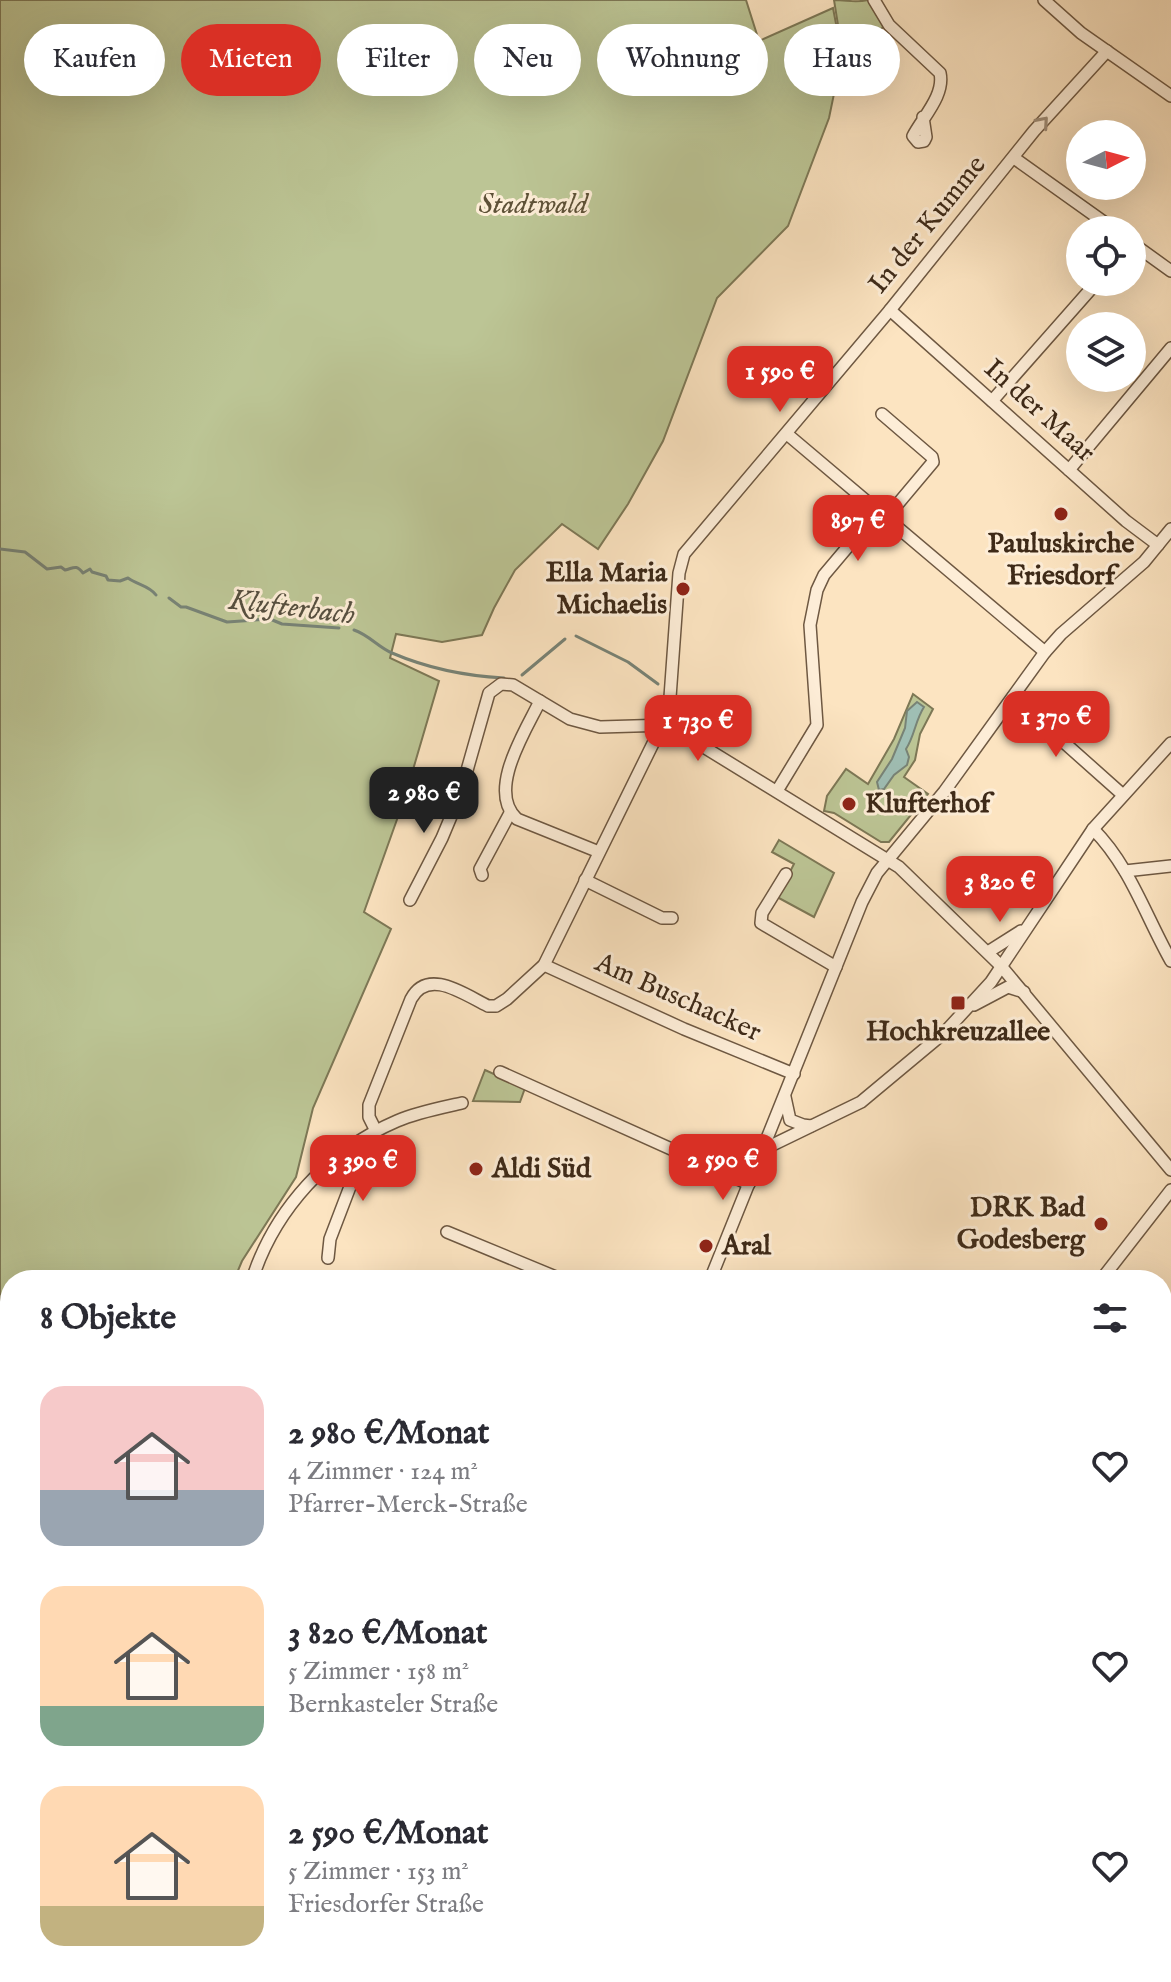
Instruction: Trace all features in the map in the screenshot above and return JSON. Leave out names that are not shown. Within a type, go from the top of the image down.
[{"type":"street","points":[[874,0],[889,25],[940,73],[940,91],[923,117]]},
{"type":"street","points":[[1044,0],[1058,15],[1171,96]]},
{"type":"street","name":"In der Kumme","points":[[544,965],[669,707],[680,561],[890,310],[1034,131],[1107,51]]},
{"type":"street","points":[[1014,158],[1095,216]]},
{"type":"street","points":[[1146,253],[1171,271]]},
{"type":"street","points":[[992,401],[1085,296]]},
{"type":"street","name":"In der Maar","points":[[890,310],[1126,521],[1158,545]]},
{"type":"street","points":[[1069,470],[1171,348]]},
{"type":"street","points":[[777,791],[817,725],[810,625],[824,575],[933,462],[932,457],[882,414]]},
{"type":"street","points":[[787,434],[1045,652]]},
{"type":"street","points":[[714,1270],[862,902],[877,873],[951,782],[1045,652],[1061,634],[1144,562],[1171,529]]},
{"type":"street","points":[[410,900],[460,795],[489,693],[494,687],[513,685],[570,719],[600,727],[661,725],[673,728],[905,872],[1001,966],[1171,1170]]},
{"type":"street","points":[[1013,697],[1123,795]]},
{"type":"street","points":[[540,701],[506,776],[506,801],[510,813],[517,819],[599,852]]},
{"type":"street","points":[[762,1150],[861,1102],[971,1007],[1093,829],[1171,743]]},
{"type":"street","points":[[482,875],[480,869],[510,813]]},
{"type":"street","points":[[1093,829],[1109,845],[1125,871],[1171,961]]},
{"type":"street","points":[[1125,871],[1171,866]]},
{"type":"street","points":[[786,874],[762,913],[761,923],[836,967]]},
{"type":"street","points":[[585,880],[662,918],[672,918]]},
{"type":"street","points":[[988,952],[1028,926]]},
{"type":"street","points":[[376,1131],[369,1117],[369,1105],[417,990],[438,983],[488,1006],[496,1006],[544,965]]},
{"type":"street","name":"Am Buschacker","points":[[544,965],[684,1029],[794,1074]]},
{"type":"street","points":[[971,1007],[1008,987],[1024,993]]},
{"type":"street","points":[[500,1072],[749,1184]]},
{"type":"street","points":[[785,1092],[790,1120],[816,1126]]},
{"type":"street","points":[[255,1270],[276,1223],[292,1202],[332,1163],[376,1131],[413,1115],[462,1103]]},
{"type":"street","points":[[328,1258],[330,1239],[356,1171],[352,1147]]},
{"type":"street","points":[[1109,1270],[1171,1190]]},
{"type":"street","points":[[447,1232],[539,1270]]},
{"type":"green space","name":"Stadtwald","points":[[0,0],[746,0],[754,24],[597,24],[597,96],[768,96],[768,37],[784,30],[784,96],[834,96],[829,118],[788,226],[717,298],[663,441],[628,504],[598,549],[562,524],[515,570],[482,635],[442,642],[396,634],[390,658],[439,681],[405,797],[364,912],[391,929],[313,1108],[296,1177],[238,1270],[0,1270]]},
{"type":"green space","points":[[834,0],[868,0],[883,24],[838,24]]},
{"type":"green space","name":"Stadtwald","points":[[833,8],[836,24],[797,24]]},
{"type":"green space","points":[[913,694],[933,709],[920,734],[915,760],[904,777],[928,794],[889,842],[881,842],[834,813],[824,811],[827,796],[846,769],[868,784],[894,739]]},
{"type":"green space","points":[[779,840],[834,873],[814,917],[777,897],[794,864],[772,852]]},
{"type":"green space","points":[[485,1070],[525,1088],[520,1102],[473,1101]]},
{"type":"water","points":[[917,702],[924,707],[906,749],[909,757],[907,765],[894,775],[884,789],[879,790],[877,782],[892,759],[905,728],[907,711]]},
{"type":"waterway","name":"Klufterbach","points":[[0,549],[25,552],[47,569],[77,568],[83,573],[90,569],[108,580],[128,578],[156,595]]},
{"type":"waterway","name":"Klufterbach","points":[[169,598],[181,607],[227,622],[270,619],[282,624],[339,628]]},
{"type":"waterway","name":"Klufterbach","points":[[354,630],[387,650],[419,663],[461,673],[504,678]]},
{"type":"waterway","name":"Klufterbach","points":[[576,636],[628,662],[658,684]]},
{"type":"waterway","name":"Klufterbach","points":[[522,675],[565,639]]},
{"type":"place","name":"Pauluskirche Friesdorf","points":[[1061,514]]},
{"type":"place","name":"Ella Maria Michaelis","points":[[683,589]]},
{"type":"place","name":"Klufterhof","points":[[849,804]]},
{"type":"place","name":"Hochkreuzallee","points":[[958,1003]]},
{"type":"place","name":"Aldi Süd","points":[[476,1169]]},
{"type":"place","name":"DRK Bad Godesberg","points":[[1101,1224]]},
{"type":"place","name":"Aral","points":[[706,1246]]}]
